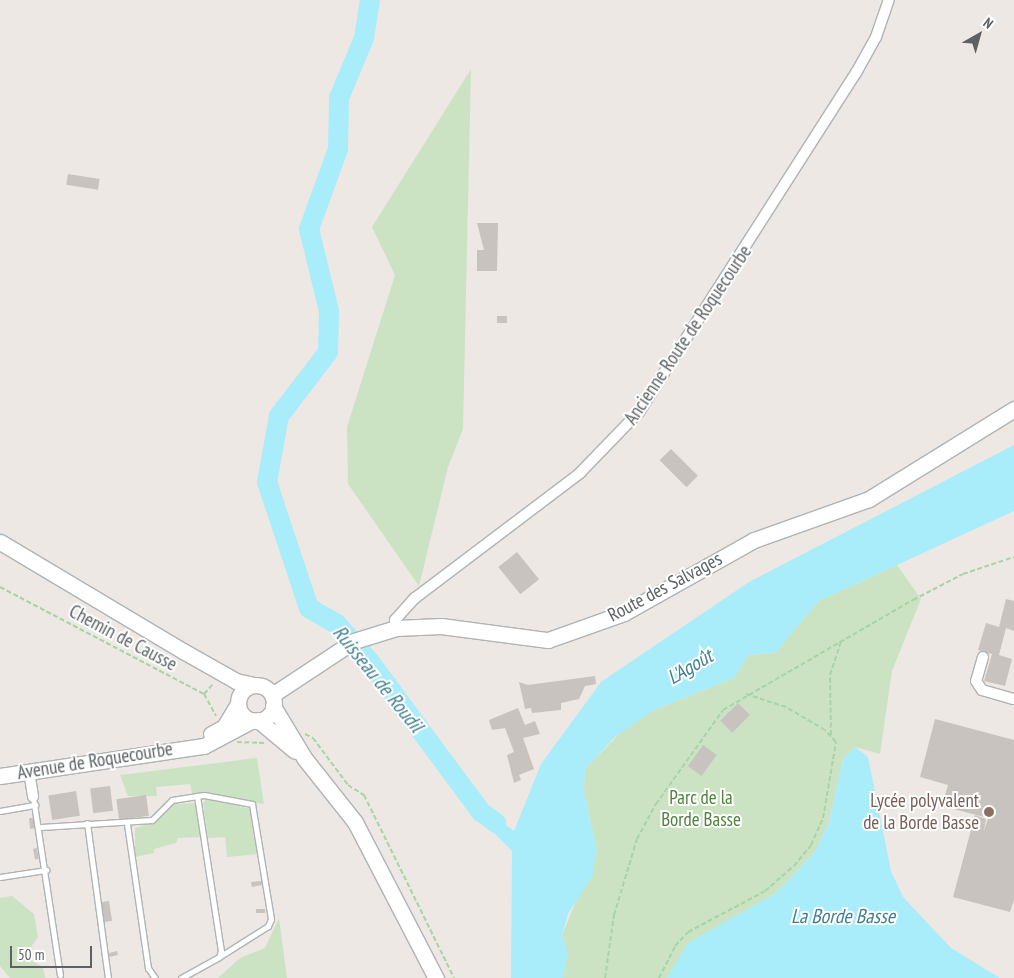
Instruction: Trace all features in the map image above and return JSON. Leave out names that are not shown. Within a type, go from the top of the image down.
[{"type":"main road","name":"Route des Salvages","points":[[273,700],[353,642],[396,628],[441,626],[548,640],[624,613],[754,540],[870,499],[1014,409]]},
{"type":"main road","points":[[0,542],[182,651],[236,681],[253,685],[273,700],[305,759],[355,822],[436,978]]},
{"type":"main road","points":[[182,651],[238,703],[243,715],[256,720],[305,759]]},
{"type":"main road","points":[[238,703],[244,689],[253,685]]},
{"type":"main road","points":[[256,720],[273,700]]},
{"type":"main road","name":"Avenue de Roquecourbe","points":[[191,747],[224,727],[238,703]]},
{"type":"main road","name":"Avenue de Roquecourbe","points":[[0,776],[191,747],[218,741],[256,720]]},
{"type":"street","name":"Ancienne Route de Roquecourbe","points":[[396,628],[395,620],[416,598],[580,473],[639,412],[856,73],[889,0]]},
{"type":"street","points":[[983,656],[976,681],[982,690],[1014,699]]},
{"type":"street","points":[[29,771],[34,801]]},
{"type":"lane","points":[[41,827],[87,823],[128,824],[152,820],[172,800],[197,796],[255,808],[270,913],[268,926],[181,978]]},
{"type":"lane","points":[[197,796],[219,957]]},
{"type":"lane","points":[[0,811],[34,801],[41,827],[60,975]]},
{"type":"lane","points":[[87,823],[108,978]]},
{"type":"lane","points":[[128,824],[153,978]]},
{"type":"lane","points":[[0,877],[46,870]]},
{"type":"path","points":[[605,978],[614,915],[637,839],[717,716],[744,694],[963,574],[1014,557]]},
{"type":"path","name":"Chemin de Causse","points":[[0,587],[204,694]]},
{"type":"path","points":[[659,978],[675,946],[688,932],[765,891],[811,845],[831,783],[837,749],[832,735],[830,675],[841,641]]},
{"type":"path","points":[[214,682],[204,694],[218,721]]},
{"type":"path","points":[[744,694],[767,697],[832,735]]},
{"type":"path","points":[[231,736],[238,743],[271,744]]},
{"type":"path","points":[[299,736],[313,738],[348,785],[364,794],[454,978]]},
{"type":"green space","points":[[471,69],[463,429],[448,467],[419,586],[348,484],[347,427],[395,275],[372,227]]},
{"type":"green space","name":"Parc de la Borde Basse","points":[[897,565],[921,599],[892,671],[880,754],[855,747],[843,759],[829,822],[815,852],[776,893],[689,943],[667,978],[563,978],[562,935],[597,850],[584,792],[585,769],[628,725],[654,710],[734,678],[749,655],[775,653],[819,601]]},
{"type":"green space","points":[[257,758],[264,804],[192,793],[190,784],[156,787],[157,796],[128,796],[120,775]]},
{"type":"green space","points":[[207,798],[250,809],[259,854],[227,857],[225,837],[208,838],[203,803]]},
{"type":"green space","points":[[197,803],[202,837],[178,838],[176,843],[154,849],[154,853],[135,857],[135,828],[156,822],[174,804]]},
{"type":"green space","points":[[12,896],[34,914],[38,937],[31,947],[32,961],[43,967],[45,978],[10,978],[0,966],[0,898]]},
{"type":"green space","points":[[279,918],[287,978],[218,978],[240,958],[265,948]]},
{"type":"water","name":"L'Agoût","points":[[1014,445],[1014,511],[819,601],[775,653],[749,655],[734,678],[654,710],[615,737],[585,769],[584,792],[597,850],[592,877],[568,914],[562,935],[568,953],[563,978],[511,978],[512,851],[478,817],[474,803],[514,831],[541,764],[601,682],[749,582]]},
{"type":"water","name":"La Borde Basse","points":[[855,747],[868,757],[891,871],[903,897],[951,948],[1000,978],[667,978],[688,943],[776,893],[815,852],[829,822],[843,759]]},
{"type":"building","points":[[68,174],[100,179],[98,190],[66,185]]},
{"type":"building","points":[[477,223],[498,223],[497,271],[477,271],[477,250],[484,250]]},
{"type":"building","points":[[497,316],[507,316],[507,323],[497,323]]},
{"type":"building","points":[[671,449],[698,476],[687,487],[660,460]]},
{"type":"building","points":[[517,552],[539,579],[520,594],[498,567]]},
{"type":"building","points":[[1006,599],[1014,601],[1014,631],[1006,628],[999,655],[1012,659],[1005,686],[984,681],[992,654],[978,650],[986,623],[999,627]]},
{"type":"building","points":[[595,676],[596,684],[585,686],[579,699],[561,703],[561,710],[532,713],[531,708],[525,709],[519,682],[528,685]]},
{"type":"building","points":[[738,703],[750,715],[732,733],[720,721]]},
{"type":"building","points":[[518,708],[525,725],[535,721],[540,734],[523,738],[534,769],[519,775],[521,780],[514,783],[507,755],[514,752],[505,728],[492,730],[489,720]]},
{"type":"building","name":"Lycée polyvalent de la Borde Basse","points":[[935,719],[1014,740],[1014,900],[1010,912],[953,897],[975,815],[986,819],[984,831],[988,818],[942,806],[948,785],[920,777]]},
{"type":"building","points":[[703,745],[717,755],[701,776],[688,766]]},
{"type":"building","points":[[110,786],[113,811],[93,813],[90,788]]},
{"type":"building","points":[[76,791],[80,816],[52,820],[48,795]]},
{"type":"building","points":[[146,795],[149,816],[119,820],[116,799]]},
{"type":"building","points":[[29,818],[33,818],[35,828],[30,829]]},
{"type":"building","points":[[37,848],[39,859],[35,860],[33,849]]},
{"type":"building","points":[[262,881],[262,885],[252,887],[251,882]]},
{"type":"building","points":[[109,901],[112,921],[104,922],[101,902]]},
{"type":"building","points":[[256,909],[265,909],[265,913],[256,913]]},
{"type":"building","points":[[117,951],[118,955],[109,957],[108,953]]},
{"type":"waterway","name":"Ruisseau de Roudil","points":[[370,0],[364,38],[339,98],[338,149],[309,229],[329,311],[328,352],[279,416],[267,482],[309,608],[337,624],[370,662],[481,812],[496,823]]},
{"type":"place","name":"Lycée polyvalent de la Borde Basse","points":[[989,812]]}]
